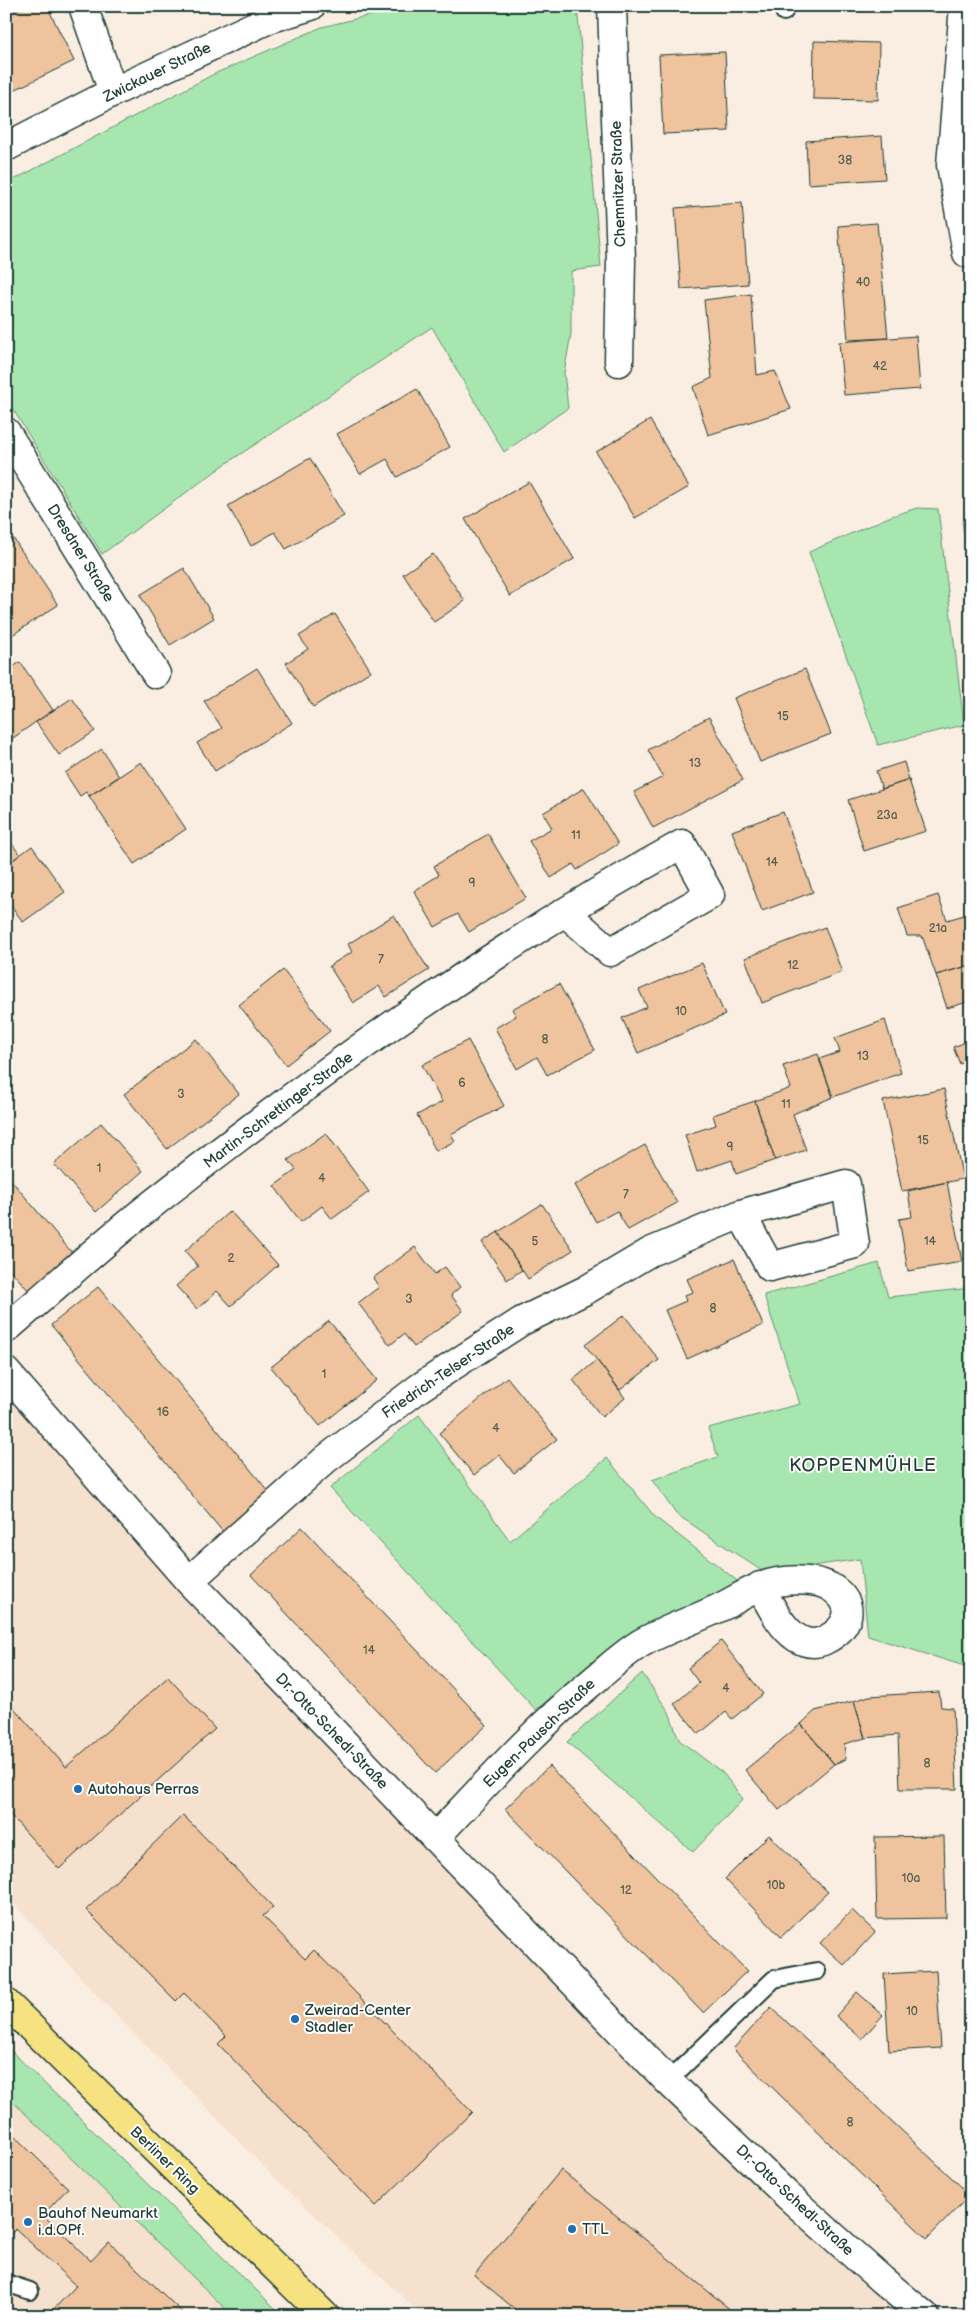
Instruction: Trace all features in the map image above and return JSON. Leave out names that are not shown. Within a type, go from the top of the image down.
[{"type":"main road","name":"Berliner Ring","points":[[6,2003],[325,2316]]},
{"type":"street","points":[[83,6],[113,92]]},
{"type":"street","name":"Zwickauer Straße","points":[[6,147],[113,92],[269,19],[311,6]]},
{"type":"street","name":"Chemnitzer Straße","points":[[612,6],[621,260],[618,362]]},
{"type":"street","points":[[964,6],[951,165],[967,253]]},
{"type":"street","name":"Dresdner Straße","points":[[6,432],[156,674]]},
{"type":"street","name":"Martin-Schrettinger-Straße","points":[[6,1329],[145,1210],[335,1066],[463,976],[564,912],[682,844],[710,895],[610,952],[564,912]]},
{"type":"street","name":"Friedrich-Telser-Straße","points":[[189,1581],[326,1459],[419,1388],[522,1321],[586,1290],[650,1252],[741,1214]]},
{"type":"street","name":"Dr.-Otto-Schedl-Straße","points":[[6,1372],[189,1581],[668,2081],[794,2202],[925,2316]]},
{"type":"street","name":"Eugen-Pausch-Straße","points":[[434,1838],[565,1704],[624,1655],[643,1642],[760,1586]]},
{"type":"lane","points":[[668,2081],[774,1979],[816,1971]]},
{"type":"lane","points":[[6,2283],[30,2291]]},
{"type":"shaded area","points":[[6,1372],[435,1838],[925,2316],[423,2316],[276,2179],[96,1994],[6,1895]]},
{"type":"shaded area","points":[[6,2095],[233,2316],[6,2316]]},
{"type":"green space","points":[[408,6],[577,6],[601,267],[571,271],[571,334],[564,373],[568,408],[504,452],[432,327],[224,465],[102,554],[6,398],[6,184],[214,74],[322,27]]},
{"type":"green space","points":[[917,508],[938,509],[964,725],[878,745],[809,552],[889,517]]},
{"type":"green space","points":[[971,520],[971,586],[962,521]]},
{"type":"green space","points":[[879,1263],[888,1297],[971,1288],[971,1668],[868,1636],[860,1559],[765,1573],[676,1514],[652,1480],[718,1457],[708,1428],[800,1404],[764,1295]]},
{"type":"green space","points":[[419,1415],[510,1541],[607,1458],[655,1517],[740,1583],[643,1630],[592,1663],[536,1710],[330,1488]]},
{"type":"green space","points":[[642,1673],[669,1712],[679,1740],[723,1773],[743,1799],[693,1852],[567,1742]]},
{"type":"green space","points":[[6,2046],[283,2316],[233,2316],[6,2095]]},
{"type":"building","points":[[25,6],[47,6],[74,61],[8,93],[6,15]]},
{"type":"building","points":[[814,41],[879,43],[878,100],[813,99]]},
{"type":"building","points":[[725,52],[729,131],[663,134],[659,55]]},
{"type":"building","points":[[882,136],[885,179],[808,184],[806,141]]},
{"type":"building","points":[[742,203],[748,284],[681,289],[675,208]]},
{"type":"building","points":[[877,223],[888,338],[848,340],[838,226]]},
{"type":"building","points":[[751,294],[757,375],[775,371],[791,409],[708,435],[693,387],[712,378],[704,300]]},
{"type":"building","points":[[916,336],[920,389],[844,395],[839,342]]},
{"type":"building","points":[[417,389],[450,447],[397,477],[387,459],[360,474],[337,434]]},
{"type":"building","points":[[650,420],[689,487],[635,518],[596,452]]},
{"type":"building","points":[[310,458],[344,516],[286,549],[275,532],[251,546],[228,506]]},
{"type":"building","points":[[529,482],[574,559],[510,596],[465,519]]},
{"type":"building","points":[[13,538],[58,605],[6,639],[6,543]]},
{"type":"building","points":[[433,554],[465,601],[434,622],[403,574]]},
{"type":"building","points":[[184,568],[214,618],[170,645],[140,595]]},
{"type":"building","points":[[335,614],[371,671],[313,707],[286,663],[308,649],[299,636]]},
{"type":"building","points":[[20,662],[53,710],[13,738],[6,728],[6,672]]},
{"type":"building","points":[[257,668],[292,723],[215,771],[197,743],[222,728],[204,701]]},
{"type":"building","points":[[805,669],[831,734],[760,762],[734,698]]},
{"type":"building","points":[[72,698],[95,731],[59,755],[36,722]]},
{"type":"building","points":[[709,717],[743,780],[653,828],[634,792],[663,777],[648,750]]},
{"type":"building","points":[[102,749],[119,777],[89,796],[86,792],[80,796],[65,773]]},
{"type":"building","points":[[141,762],[186,829],[134,864],[89,796]]},
{"type":"building","points":[[904,762],[909,780],[882,789],[876,771]]},
{"type":"building","points":[[909,780],[926,831],[864,851],[848,800]]},
{"type":"building","points":[[584,788],[618,844],[577,870],[573,864],[551,878],[529,841],[552,828],[543,813]]},
{"type":"building","points":[[783,812],[813,892],[762,911],[732,831]]},
{"type":"building","points":[[488,834],[526,898],[469,932],[458,914],[435,927],[414,891],[439,875],[434,866]]},
{"type":"building","points":[[6,835],[20,855],[6,865]]},
{"type":"building","points":[[32,846],[65,892],[23,922],[6,899],[6,865]]},
{"type":"building","points":[[938,895],[947,920],[971,913],[971,965],[936,975],[922,936],[907,936],[898,908]]},
{"type":"building","points":[[394,915],[429,970],[386,997],[379,986],[353,1003],[329,966],[352,952],[348,944]]},
{"type":"building","points":[[825,927],[842,972],[762,1003],[745,958]]},
{"type":"building","points":[[702,963],[725,1015],[638,1053],[622,1018],[647,1007],[639,990]]},
{"type":"building","points":[[971,965],[971,1001],[947,1008],[936,975]]},
{"type":"building","points":[[283,970],[330,1031],[286,1065],[239,1005]]},
{"type":"building","points":[[559,984],[595,1050],[547,1075],[537,1057],[517,1069],[495,1028],[516,1016],[512,1009]]},
{"type":"building","points":[[885,1020],[901,1073],[833,1097],[819,1059],[840,1052],[835,1038]]},
{"type":"building","points":[[196,1039],[239,1094],[167,1149],[124,1094]]},
{"type":"building","points":[[468,1040],[504,1106],[451,1134],[455,1141],[436,1151],[417,1115],[442,1102],[422,1065]]},
{"type":"building","points":[[971,1040],[971,1059],[960,1064],[953,1047]]},
{"type":"building","points":[[818,1054],[833,1097],[793,1114],[806,1150],[775,1160],[755,1101],[791,1088],[783,1066]]},
{"type":"building","points":[[944,1089],[963,1179],[902,1191],[883,1101]]},
{"type":"building","points":[[755,1101],[775,1160],[736,1174],[732,1160],[697,1172],[685,1135],[716,1125],[713,1115]]},
{"type":"building","points":[[101,1123],[143,1171],[96,1212],[54,1164]]},
{"type":"building","points":[[326,1133],[369,1192],[332,1219],[322,1206],[301,1222],[274,1186],[296,1170],[288,1160]]},
{"type":"building","points":[[645,1145],[677,1203],[628,1230],[617,1211],[596,1222],[575,1185]]},
{"type":"building","points":[[6,1174],[73,1254],[29,1291],[6,1265]]},
{"type":"building","points":[[947,1182],[962,1262],[908,1271],[899,1219],[912,1217],[908,1191]]},
{"type":"building","points":[[542,1204],[573,1250],[528,1279],[498,1232]]},
{"type":"building","points":[[230,1211],[278,1265],[231,1306],[217,1291],[197,1309],[176,1286],[198,1266],[185,1251]]},
{"type":"building","points":[[498,1232],[522,1270],[507,1280],[482,1242]]},
{"type":"building","points":[[415,1247],[435,1274],[445,1267],[460,1287],[451,1295],[463,1311],[414,1347],[404,1334],[390,1345],[358,1303],[379,1287],[373,1278]]},
{"type":"building","points":[[734,1259],[763,1325],[687,1359],[665,1310],[686,1301],[684,1295],[693,1292],[687,1279]]},
{"type":"building","points":[[98,1287],[275,1499],[228,1538],[51,1325]]},
{"type":"building","points":[[624,1315],[659,1360],[620,1390],[585,1345]]},
{"type":"building","points":[[329,1321],[377,1380],[320,1426],[271,1367]]},
{"type":"building","points":[[597,1360],[625,1398],[602,1417],[573,1380]]},
{"type":"building","points":[[507,1377],[557,1439],[514,1473],[499,1455],[474,1475],[439,1433]]},
{"type":"building","points":[[302,1527],[487,1725],[435,1773],[251,1575]]},
{"type":"building","points":[[721,1641],[763,1694],[732,1719],[726,1712],[699,1734],[674,1704],[699,1683],[688,1668]]},
{"type":"building","name":"Autohaus Perras","points":[[168,1677],[215,1729],[59,1869],[6,1810],[6,1699],[66,1767]]},
{"type":"building","points":[[939,1692],[941,1707],[953,1708],[957,1789],[900,1789],[898,1735],[865,1738],[854,1701],[869,1696]]},
{"type":"building","points":[[854,1701],[865,1738],[844,1744],[846,1759],[834,1764],[801,1724],[815,1711]]},
{"type":"building","points":[[801,1724],[834,1764],[779,1810],[745,1770]]},
{"type":"building","points":[[549,1766],[747,1971],[703,2013],[505,1809]]},
{"type":"building","name":"Zweirad-Center Stadler","points":[[183,1815],[273,1907],[263,1916],[305,1959],[314,1950],[472,2112],[376,2206],[218,2044],[226,2036],[184,1993],[176,2001],[86,1910]]},
{"type":"building","points":[[769,1835],[828,1892],[781,1937],[725,1879]]},
{"type":"building","points":[[944,1836],[946,1918],[877,1919],[875,1837]]},
{"type":"building","points":[[852,1910],[875,1932],[844,1965],[820,1943]]},
{"type":"building","points":[[936,1971],[941,2048],[889,2051],[884,1974]]},
{"type":"building","points":[[857,1992],[883,2015],[862,2039],[836,2016]]},
{"type":"building","points":[[771,2007],[970,2195],[927,2239],[733,2049]]},
{"type":"building","name":"Bauhof Neumarkt i.d.OPf.","points":[[6,2128],[68,2188],[43,2215],[91,2261],[109,2242],[186,2316],[47,2316],[76,2286],[16,2229],[6,2239]]},
{"type":"building","name":"TTL","points":[[561,2170],[738,2316],[523,2316],[474,2275]]},
{"type":"place","name":"Autohaus Perras","points":[[78,1789]]},
{"type":"place","name":"Zweirad-Center Stadler","points":[[295,2019]]},
{"type":"place","name":"Bauhof Neumarkt i.d.OPf.","points":[[28,2222]]},
{"type":"place","name":"TTL","points":[[572,2229]]},
{"type":"district","name":"KOPPENMÜHLE","points":[[863,1465]]}]
